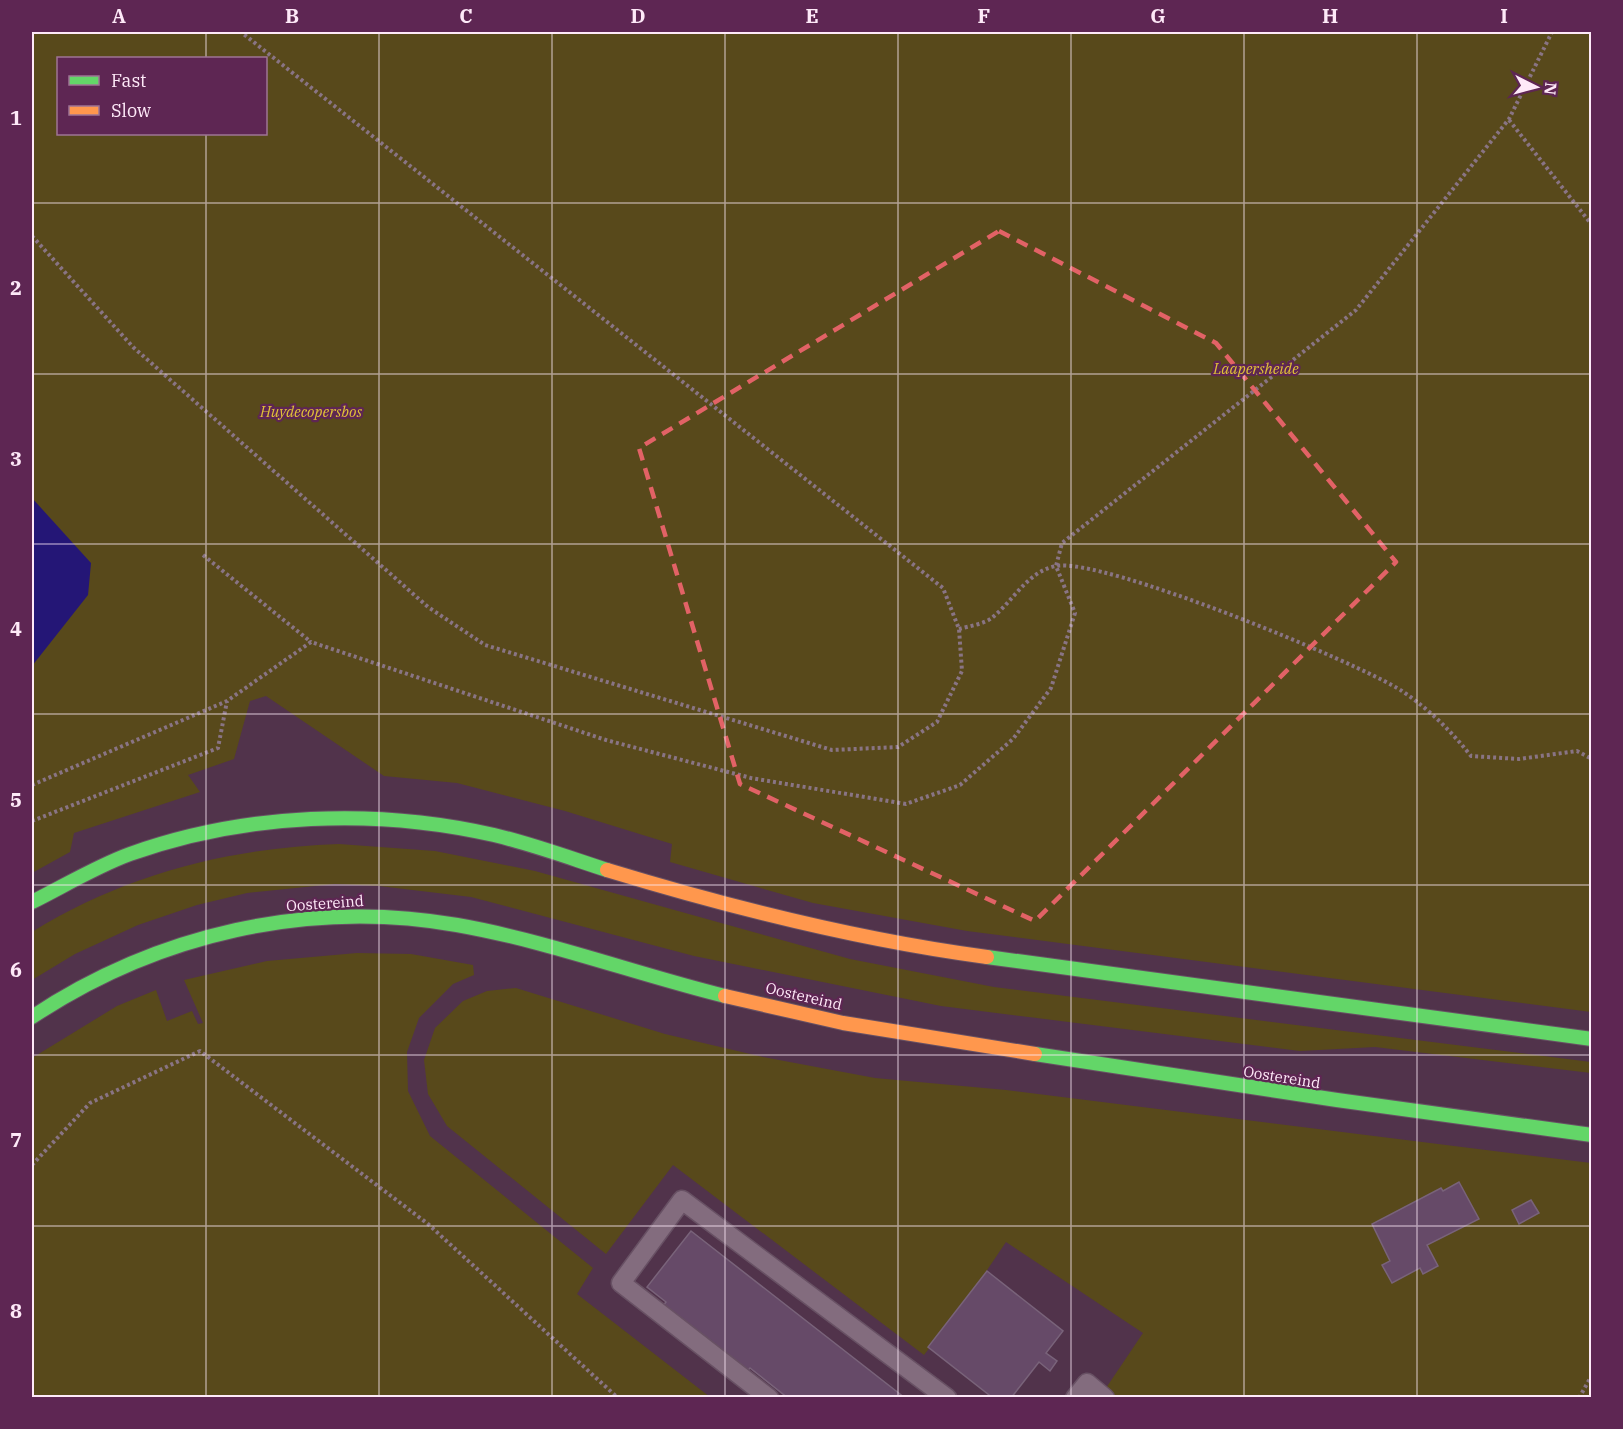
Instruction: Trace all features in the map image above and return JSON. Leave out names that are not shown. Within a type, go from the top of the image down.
[{"type":"main road","points":[[32,902],[128,855],[178,839],[268,823],[325,818],[385,819],[494,835],[710,901],[910,947],[1592,1039]]},
{"type":"main road","name":"Oostereind","points":[[32,1017],[89,983],[183,943],[283,921],[381,916],[491,933],[683,985],[842,1022],[1359,1106],[1592,1136]]},
{"type":"lane","points":[[769,1398],[621,1283],[682,1200],[947,1398]]},
{"type":"lane","points":[[1075,1398],[1087,1383],[1105,1398]]},
{"type":"path","points":[[32,236],[133,347],[428,607],[485,645],[832,750],[898,747],[937,722],[962,671],[959,629],[944,588],[241,32]]},
{"type":"path","points":[[203,555],[311,642],[606,740],[751,778],[906,804],[960,785],[1013,739],[1052,688],[1075,613],[1056,566],[1062,543],[1356,310],[1509,119],[1552,32]]},
{"type":"path","points":[[1509,119],[1592,225]]},
{"type":"path","points":[[959,629],[992,619],[1034,576],[1056,566],[1101,571],[1175,595],[1325,653],[1401,690],[1445,724],[1471,756],[1520,759],[1577,751],[1592,759]]},
{"type":"path","points":[[32,785],[227,700],[311,642]]},
{"type":"path","points":[[32,821],[218,748],[227,700]]},
{"type":"path","points":[[32,1165],[90,1103],[200,1050],[428,1224],[618,1398]]},
{"type":"path","points":[[1579,1398],[1592,1375]]},
{"type":"highlighted area","points":[[999,231],[1216,343],[1396,562],[1035,921],[740,784],[639,448]]},
{"type":"green space","points":[[32,32],[1591,32],[1591,1012],[967,931],[813,903],[670,862],[672,844],[565,811],[457,783],[384,776],[266,696],[250,701],[234,759],[188,775],[200,792],[74,833],[70,852],[32,873]]},
{"type":"green space","points":[[339,844],[435,851],[535,871],[850,959],[994,987],[1591,1062],[1591,1073],[1375,1047],[1300,1051],[941,1006],[694,956],[471,897],[379,886],[335,884],[247,893],[197,905],[138,925],[75,954],[32,980],[32,932],[104,894],[141,880],[218,858],[258,851]]},
{"type":"green space","points":[[357,953],[411,954],[473,965],[474,975],[453,984],[419,1018],[407,1052],[408,1091],[430,1136],[593,1268],[577,1294],[710,1397],[32,1397],[32,1058],[117,1006],[156,990],[167,1021],[192,1011],[198,1024],[203,1023],[184,980],[267,961]]},
{"type":"green space","points":[[516,988],[665,1034],[763,1057],[875,1078],[1006,1090],[1591,1163],[1591,1397],[1105,1397],[1106,1388],[1143,1333],[1006,1242],[973,1291],[924,1355],[673,1165],[606,1254],[447,1126],[428,1094],[424,1060],[435,1028],[463,1001],[487,991]]},
{"type":"shaded area","points":[[32,498],[91,563],[88,595],[32,666]]},
{"type":"building","points":[[1459,1182],[1479,1219],[1427,1245],[1438,1266],[1423,1274],[1420,1268],[1392,1283],[1382,1265],[1390,1261],[1372,1224],[1441,1188],[1443,1191]]},
{"type":"building","points":[[1531,1200],[1539,1213],[1519,1224],[1512,1210]]},
{"type":"building","points":[[691,1231],[905,1398],[788,1398],[750,1368],[745,1374],[661,1308],[666,1302],[647,1287]]},
{"type":"building","points":[[987,1271],[1063,1331],[1046,1353],[1057,1361],[1050,1371],[1039,1362],[1011,1398],[993,1398],[928,1347]]},
{"type":"traffic: fast","points":[[32,902],[118,859],[174,840],[219,830],[311,819],[357,818],[449,826],[494,835],[607,870]]},
{"type":"traffic: fast","points":[[32,1017],[80,988],[130,964],[182,945],[236,930],[290,921],[346,917],[401,918],[491,932],[725,996]]},
{"type":"traffic: fast","points":[[987,957],[1592,1039]]},
{"type":"traffic: fast","points":[[1035,1054],[1337,1100],[1592,1135]]},
{"type":"traffic: slow","points":[[607,870],[701,897],[843,932],[987,957]]},
{"type":"traffic: slow","points":[[725,996],[843,1023],[1035,1054]]},
{"type":"park label","name":"Laapersheide","points":[[1256,368]]},
{"type":"park label","name":"Huydecopersbos","points":[[311,411]]}]
